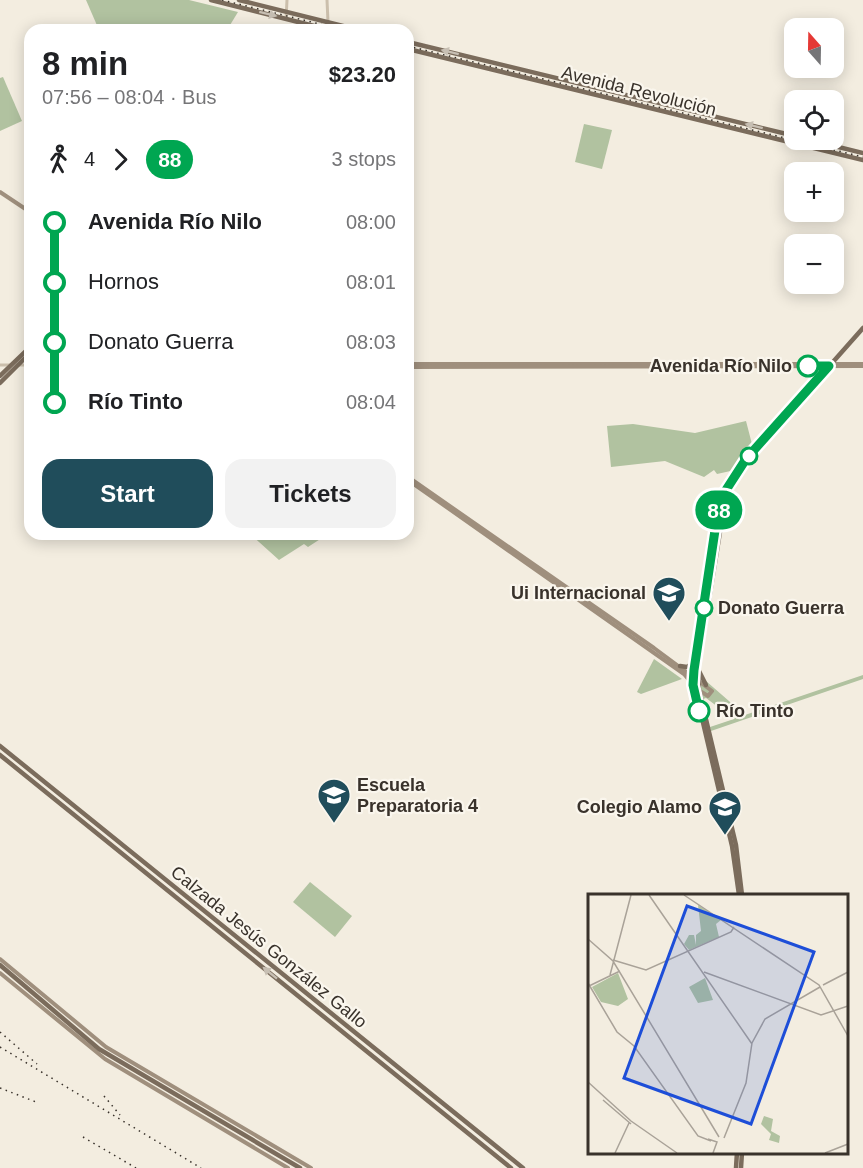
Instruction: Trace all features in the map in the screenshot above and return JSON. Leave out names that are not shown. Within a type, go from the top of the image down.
[{"type":"main road","points":[[212,0],[306,24]]},
{"type":"main road","points":[[239,0],[336,24]]},
{"type":"main road","name":"Avenida Revolución","points":[[414,43],[784,133]]},
{"type":"main road","name":"Avenida Revolución","points":[[414,50],[863,160]]},
{"type":"main road","points":[[844,148],[863,153]]},
{"type":"main road","points":[[0,192],[24,208]]},
{"type":"main road","points":[[740,894],[732,846],[693,685],[698,668],[722,512],[728,493],[743,469],[863,329]]},
{"type":"main road","points":[[0,382],[24,354]]},
{"type":"main road","points":[[0,376],[24,358]]},
{"type":"main road","points":[[740,894],[736,845],[695,677],[695,660],[717,517],[726,490],[746,459],[832,365]]},
{"type":"main road","points":[[414,366],[863,365]]},
{"type":"main road","points":[[414,482],[680,666],[712,690],[710,695],[706,696],[684,674],[414,482]]},
{"type":"main road","points":[[680,666],[690,667],[695,660]]},
{"type":"main road","points":[[698,668],[706,685]]},
{"type":"main road","name":"Calzada Jesús González Gallo","points":[[0,746],[523,1168]]},
{"type":"main road","name":"Calzada Jesús González Gallo","points":[[0,755],[511,1168]]},
{"type":"main road","points":[[172,893],[188,899]]},
{"type":"main road","points":[[0,959],[99,1049],[288,1168]]},
{"type":"main road","points":[[0,965],[105,1059],[214,1117],[300,1168]]},
{"type":"main road","points":[[0,973],[111,1049],[311,1168]]},
{"type":"main road","points":[[214,1117],[222,1115]]},
{"type":"main road","points":[[488,1140],[491,1151]]},
{"type":"main road","points":[[736,1168],[737,1153]]},
{"type":"street","points":[[286,0],[286,19]]},
{"type":"street","points":[[327,0],[328,22]]},
{"type":"street","points":[[0,365],[24,365]]},
{"type":"green space","points":[[86,0],[189,0],[238,12],[231,24],[96,24]]},
{"type":"green space","points":[[3,77],[22,121],[0,131],[0,78]]},
{"type":"green space","points":[[584,124],[612,130],[602,169],[575,162]]},
{"type":"green space","points":[[746,421],[753,448],[735,470],[717,474],[714,470],[704,477],[665,461],[611,467],[607,426],[633,424],[695,433]]},
{"type":"green space","points":[[257,540],[319,540],[308,547],[304,544],[279,560]]},
{"type":"green space","points":[[654,659],[682,679],[641,694],[637,692]]},
{"type":"green space","points":[[863,675],[863,679],[711,731],[710,727],[734,719],[706,698],[703,699],[700,683],[706,681],[745,715]]},
{"type":"green space","points":[[310,882],[352,916],[335,937],[293,902]]},
{"type":"railway","points":[[222,0],[320,24]]},
{"type":"railway","points":[[414,47],[863,157]]},
{"type":"railway","points":[[0,1032],[37,1064]]},
{"type":"railway","points":[[0,1047],[201,1168]]},
{"type":"railway","points":[[0,1088],[36,1102]]},
{"type":"railway","points":[[104,1096],[120,1115]]},
{"type":"railway","points":[[83,1137],[136,1168]]},
{"type":"bus line","name":"88","points":[[699,711],[693,685],[694,670],[722,499],[739,468],[829,366],[808,366]]},
{"type":"place","name":"Avenida Río Nilo","points":[[808,366]]},
{"type":"place","name":"Donato Guerra","points":[[704,608]]},
{"type":"place","name":"Ui Internacional","points":[[669,622]]},
{"type":"place","name":"Río Tinto","points":[[699,711]]},
{"type":"place","name":"Escuela Preparatoria 4","points":[[334,824]]},
{"type":"place","name":"Colegio Alamo","points":[[725,836]]}]
